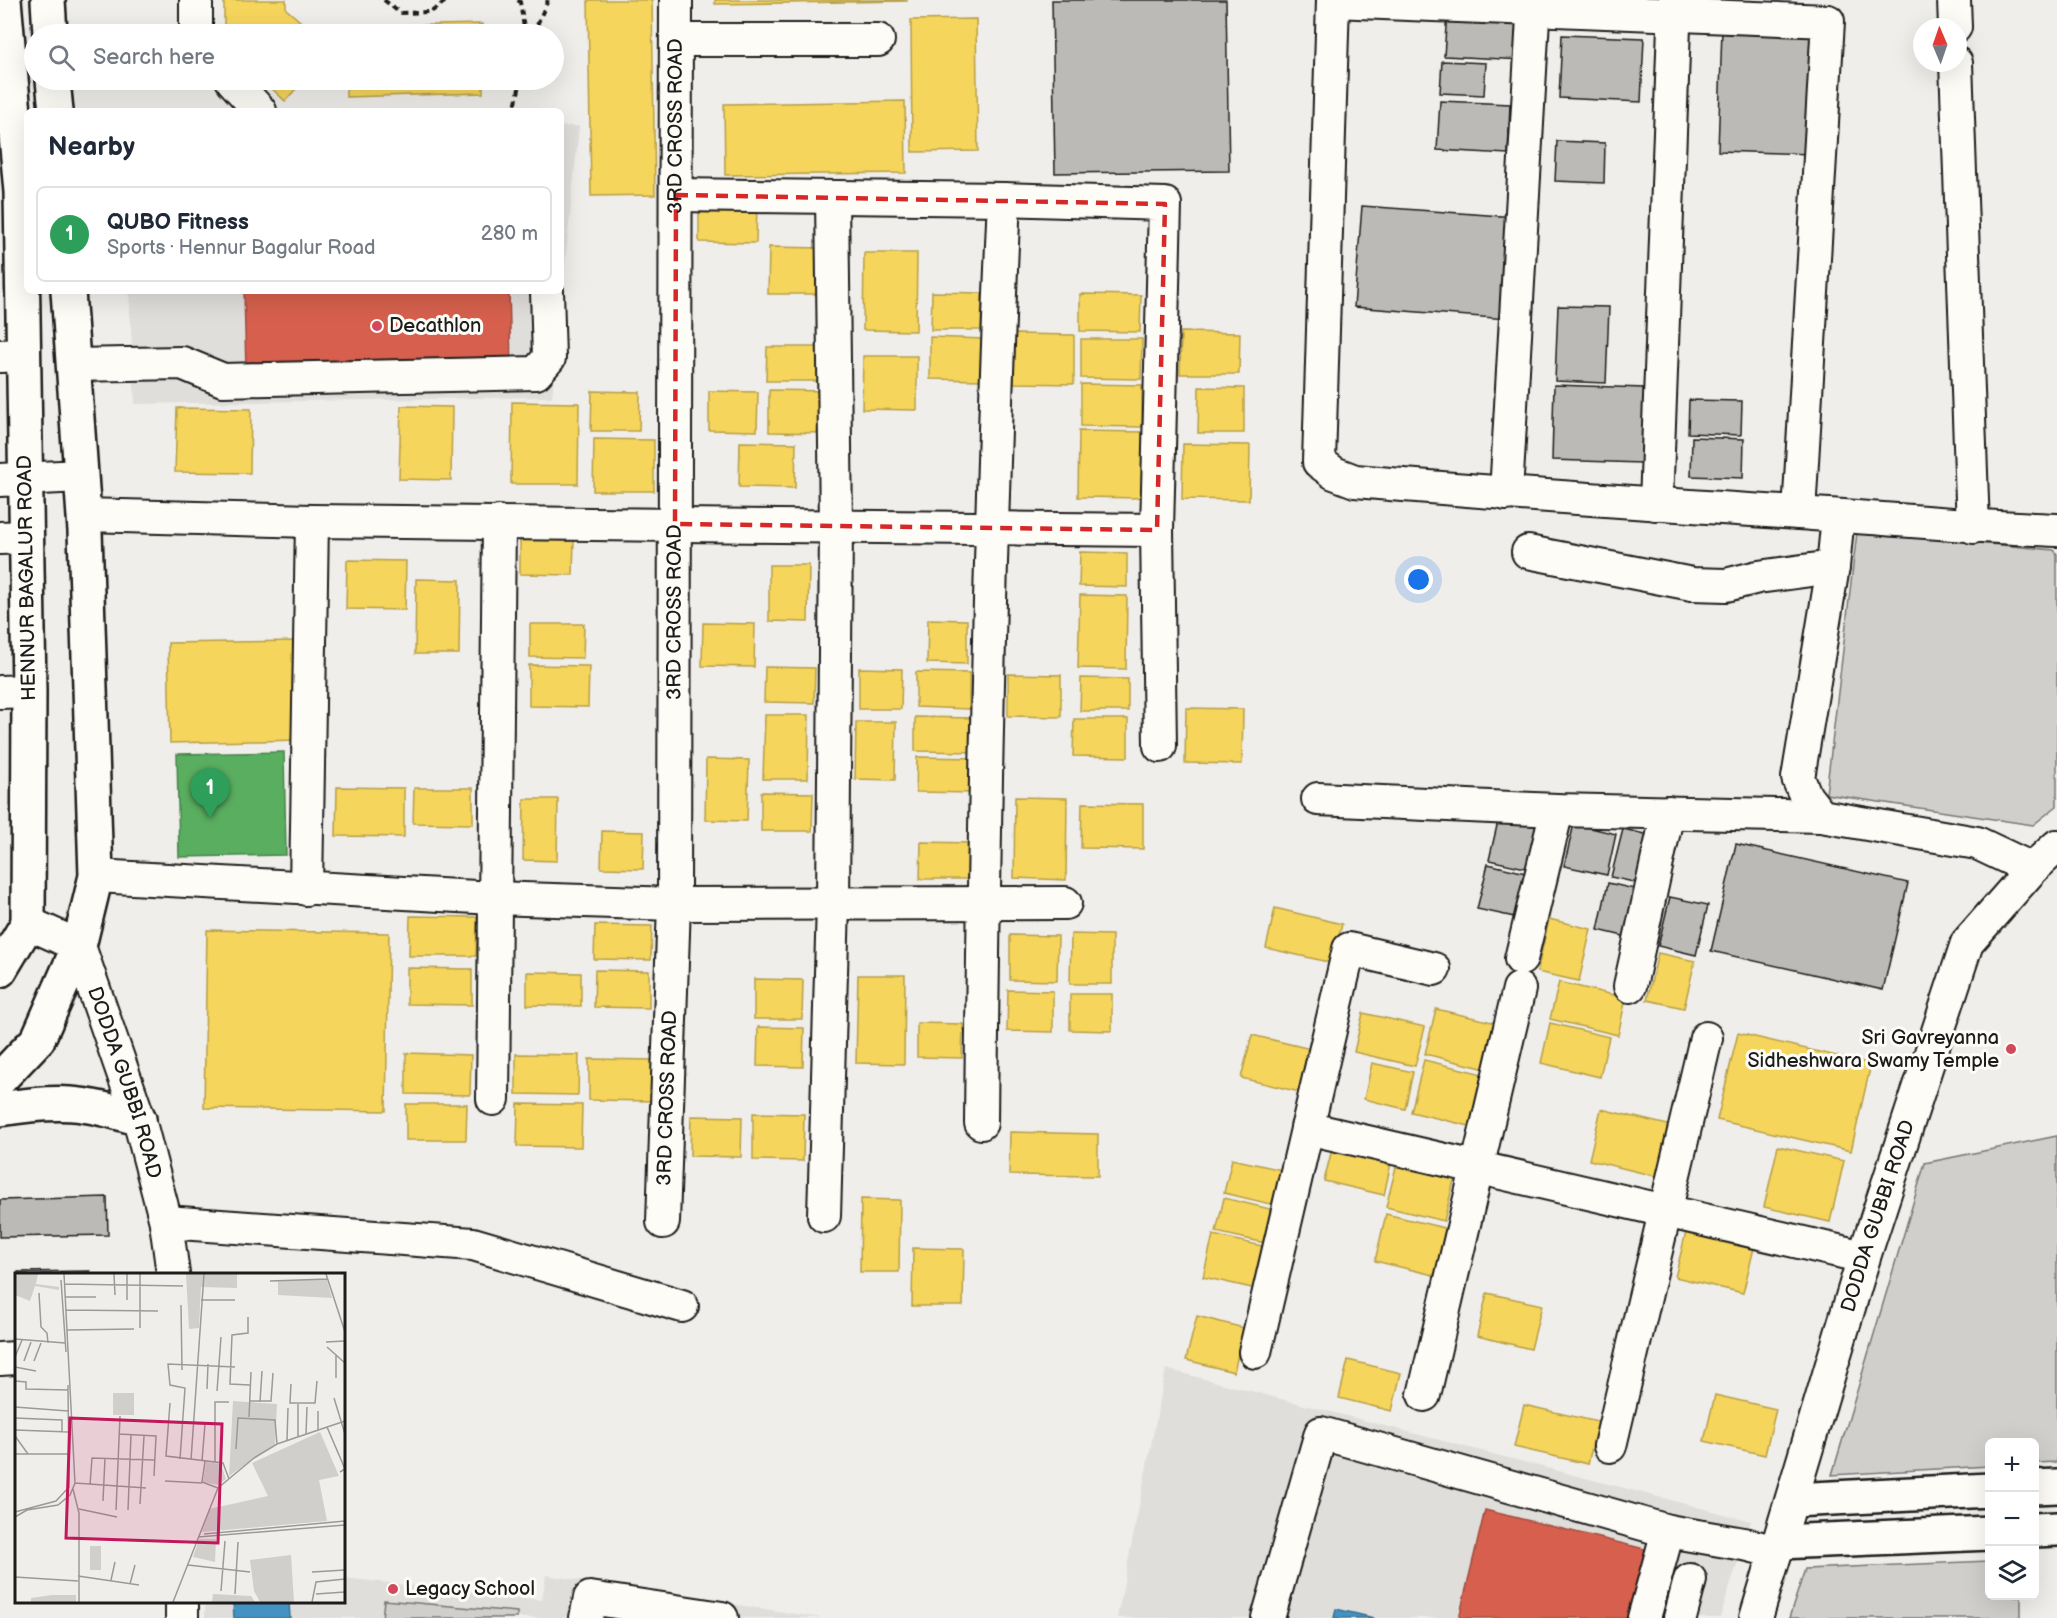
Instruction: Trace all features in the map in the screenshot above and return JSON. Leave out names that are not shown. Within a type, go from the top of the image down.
[{"type":"main road","name":"HENNUR BAGALUR ROAD","points":[[4,0],[10,191],[15,692],[28,923]]},
{"type":"main road","points":[[48,0],[49,24]]},
{"type":"main road","points":[[54,90],[56,108]]},
{"type":"main road","points":[[0,1079],[38,1039],[79,946],[96,876],[84,515],[68,294]]},
{"type":"main road","points":[[0,970],[28,923]]},
{"type":"main road","points":[[0,1109],[44,1103],[76,1103],[104,1108],[139,1119]]},
{"type":"main road","points":[[2039,1487],[2057,1486]]},
{"type":"main road","points":[[1793,1500],[1985,1490]]},
{"type":"main road","points":[[2039,1530],[2057,1530]]},
{"type":"main road","points":[[1778,1547],[1985,1533]]},
{"type":"street","points":[[196,0],[196,24]]},
{"type":"street","name":"3RD CROSS ROAD","points":[[663,1222],[674,904],[676,0]]},
{"type":"street","points":[[1954,0],[1955,18]]},
{"type":"street","points":[[1799,513],[1828,21],[1675,7],[1333,1],[1319,462],[1334,473],[1355,481],[1506,494],[1973,527],[2057,530]]},
{"type":"street","points":[[1506,494],[1534,5]]},
{"type":"street","points":[[1656,504],[1675,7]]},
{"type":"street","points":[[676,40],[878,40]]},
{"type":"street","points":[[1956,72],[1973,527]]},
{"type":"street","points":[[241,90],[257,108]]},
{"type":"street","points":[[676,195],[1004,199],[1166,204],[1157,530],[1160,746]]},
{"type":"street","points":[[824,1216],[833,904],[836,526],[832,198]]},
{"type":"street","points":[[981,1123],[991,528],[1004,199]]},
{"type":"street","points":[[73,365],[182,363],[224,380],[536,373],[549,358],[547,294]]},
{"type":"street","points":[[13,480],[81,477]]},
{"type":"street","points":[[84,515],[312,521],[1157,530]]},
{"type":"street","points":[[1821,816],[1806,797],[1798,778],[1833,567],[1838,516]]},
{"type":"street","points":[[306,889],[312,521]]},
{"type":"street","points":[[493,1099],[499,522]]},
{"type":"street","points":[[1528,552],[1692,584],[1726,585],[1758,577],[1833,567]]},
{"type":"street","points":[[1318,799],[1557,810],[1821,816],[1977,843],[2032,868]]},
{"type":"street","points":[[1424,1395],[1557,810]]},
{"type":"street","points":[[1630,986],[1668,812]]},
{"type":"street","name":"DODDA GUBBI ROAD","points":[[1756,1618],[1864,1257],[1967,943],[2032,868],[2057,846]]},
{"type":"street","points":[[96,876],[306,889],[674,904],[1065,903]]},
{"type":"street","points":[[28,923],[79,946]]},
{"type":"street","name":"DODDA GUBBI ROAD","points":[[79,946],[139,1119],[166,1222],[174,1273]]},
{"type":"street","points":[[1255,1352],[1349,949],[1434,969]]},
{"type":"street","points":[[1610,1446],[1706,1038]]},
{"type":"street","points":[[1307,1128],[1864,1257]]},
{"type":"street","points":[[166,1222],[473,1244],[682,1306]]},
{"type":"street","points":[[0,1359],[15,1358]]},
{"type":"street","points":[[1268,1618],[1322,1433],[1668,1531],[1749,1545],[1778,1547]]},
{"type":"street","points":[[1644,1618],[1668,1531]]},
{"type":"street","points":[[1680,1618],[1690,1580]]},
{"type":"street","points":[[586,1618],[590,1598],[722,1618]]},
{"type":"path","points":[[384,0],[399,13],[431,12],[447,0]]},
{"type":"path","points":[[518,0],[523,24]]},
{"type":"path","points":[[537,24],[548,0]]},
{"type":"path","points":[[514,108],[519,90]]},
{"type":"highlighted area","points":[[676,195],[1165,204],[1157,530],[675,524]]},
{"type":"shaded area","points":[[564,126],[579,126],[564,277]]},
{"type":"shaded area","points":[[129,294],[562,294],[552,397],[135,404]]},
{"type":"shaded area","points":[[1857,532],[2054,550],[2057,554],[2057,806],[2033,825],[1826,794]]},
{"type":"shaded area","points":[[2057,1136],[2057,1462],[2039,1463],[2039,1438],[1985,1438],[1985,1466],[1832,1475],[1925,1163]]},
{"type":"shaded area","points":[[1166,1369],[1751,1521],[1720,1618],[1117,1618]]},
{"type":"shaded area","points":[[1985,1561],[1985,1600],[2021,1600],[2021,1618],[1789,1618],[1805,1569]]},
{"type":"shaded area","points":[[546,1575],[822,1618],[205,1618],[205,1603],[345,1603],[345,1578],[542,1600]]},
{"type":"shaded area","points":[[384,1600],[517,1612],[517,1618],[382,1618]]},
{"type":"building: Homes","points":[[224,0],[286,0],[286,9],[303,24],[224,24]]},
{"type":"building: Homes","points":[[588,0],[652,0],[655,195],[591,196]]},
{"type":"building: Homes","points":[[715,0],[907,0],[907,1],[715,4]]},
{"type":"building: Homes","points":[[976,19],[978,151],[912,152],[911,20]]},
{"type":"building: Homes","points":[[273,90],[295,90],[285,101]]},
{"type":"building: Homes","points":[[346,90],[483,90],[483,93],[346,97]]},
{"type":"building: Homes","points":[[905,101],[906,173],[725,175],[724,104]]},
{"type":"building: Homes","points":[[699,202],[757,203],[756,243],[699,242]]},
{"type":"building: Homes","points":[[769,247],[824,248],[823,294],[768,294]]},
{"type":"building: Homes","points":[[864,253],[917,253],[916,331],[863,330]]},
{"type":"building: Homes","points":[[932,292],[982,293],[981,330],[931,330]]},
{"type":"building: Homes","points":[[1080,294],[1141,295],[1140,332],[1080,331]]},
{"type":"building: Homes","points":[[1181,332],[1240,333],[1239,374],[1180,374]]},
{"type":"building: Homes","points":[[1015,334],[1074,335],[1074,384],[1014,383]]},
{"type":"building: Homes","points":[[930,337],[984,339],[983,380],[930,379]]},
{"type":"building: Homes","points":[[1081,339],[1142,339],[1141,379],[1081,378]]},
{"type":"building: Homes","points":[[767,347],[818,347],[818,381],[766,381]]},
{"type":"building: Homes","points":[[863,356],[917,356],[917,410],[862,409]]},
{"type":"building: Homes","points":[[1081,384],[1142,385],[1142,427],[1081,426]]},
{"type":"building: Homes","points":[[1199,387],[1244,388],[1244,433],[1198,433]]},
{"type":"building: Homes","points":[[769,390],[825,391],[825,433],[769,432]]},
{"type":"building: Homes","points":[[592,391],[640,392],[639,431],[591,431]]},
{"type":"building: Homes","points":[[709,391],[758,392],[757,431],[709,430]]},
{"type":"building: Homes","points":[[512,402],[579,403],[578,484],[511,484]]},
{"type":"building: Homes","points":[[401,406],[452,407],[451,480],[399,479]]},
{"type":"building: Homes","points":[[177,408],[251,409],[250,473],[175,472]]},
{"type":"building: Homes","points":[[1079,431],[1146,432],[1146,498],[1078,497]]},
{"type":"building: Homes","points":[[594,439],[654,440],[654,491],[593,491]]},
{"type":"building: Homes","points":[[740,442],[796,443],[795,488],[739,487]]},
{"type":"building: Homes","points":[[1183,444],[1250,445],[1249,500],[1182,499]]},
{"type":"building: Homes","points":[[520,537],[574,538],[573,575],[520,574]]},
{"type":"building: Homes","points":[[1080,552],[1127,553],[1127,587],[1079,586]]},
{"type":"building: Homes","points":[[347,560],[406,561],[405,610],[346,609]]},
{"type":"building: Homes","points":[[769,565],[809,565],[808,622],[769,621]]},
{"type":"building: Homes","points":[[416,579],[460,580],[459,654],[415,654]]},
{"type":"building: Homes","points":[[1080,595],[1127,596],[1126,669],[1078,668]]},
{"type":"building: Homes","points":[[928,619],[967,620],[967,664],[927,663]]},
{"type":"building: Homes","points":[[703,623],[755,624],[754,667],[702,666]]},
{"type":"building: Homes","points":[[530,624],[584,624],[583,658],[530,657]]},
{"type":"building: Homes","points":[[299,641],[301,740],[170,743],[168,643]]},
{"type":"building: Homes","points":[[529,665],[589,666],[588,707],[529,706]]},
{"type":"building: Homes","points":[[765,667],[815,668],[814,703],[764,702]]},
{"type":"building: Homes","points":[[859,668],[902,669],[901,709],[859,709]]},
{"type":"building: Homes","points":[[916,672],[969,673],[969,709],[916,707]]},
{"type":"building: Homes","points":[[1008,674],[1061,675],[1061,717],[1008,716]]},
{"type":"building: Homes","points":[[1081,678],[1128,679],[1128,711],[1080,711]]},
{"type":"building: Homes","points":[[1186,708],[1243,709],[1242,764],[1185,763]]},
{"type":"building: Homes","points":[[765,715],[809,715],[808,779],[763,779]]},
{"type":"building: Homes","points":[[915,717],[975,718],[975,752],[915,751]]},
{"type":"building: Homes","points":[[1074,719],[1128,719],[1128,757],[1073,756]]},
{"type":"building: Homes","points":[[856,722],[896,722],[895,780],[855,779]]},
{"type":"building: Homes","points":[[917,757],[977,758],[976,793],[916,792]]},
{"type":"building: Homes","points":[[706,759],[749,760],[747,821],[705,820]]},
{"type":"building: Homes","points":[[337,787],[404,788],[404,837],[336,836]]},
{"type":"building: Homes","points":[[414,788],[473,788],[473,824],[413,823]]},
{"type":"building: Homes","points":[[761,792],[813,793],[812,831],[761,831]]},
{"type":"building: Homes","points":[[1015,797],[1067,798],[1066,880],[1014,878]]},
{"type":"building: Homes","points":[[524,799],[558,799],[557,861],[523,860]]},
{"type":"building: Homes","points":[[1082,803],[1143,804],[1143,849],[1081,848]]},
{"type":"building: Homes","points":[[602,831],[644,832],[643,869],[601,868]]},
{"type":"building: Homes","points":[[921,842],[971,843],[971,879],[920,879]]},
{"type":"building: Homes","points":[[1275,908],[1342,924],[1333,963],[1266,948]]},
{"type":"building: Homes","points":[[410,916],[477,917],[476,956],[409,956]]},
{"type":"building: Homes","points":[[1549,919],[1591,929],[1579,981],[1537,972]]},
{"type":"building: Homes","points":[[595,925],[652,926],[651,960],[594,959]]},
{"type":"building: Homes","points":[[207,930],[389,933],[386,1111],[204,1108]]},
{"type":"building: Homes","points":[[1071,934],[1112,935],[1112,984],[1070,984]]},
{"type":"building: Homes","points":[[1010,935],[1058,936],[1057,981],[1010,980]]},
{"type":"building: Homes","points":[[1658,953],[1695,961],[1684,1008],[1647,1000]]},
{"type":"building: Homes","points":[[407,968],[472,969],[472,1005],[407,1004]]},
{"type":"building: Homes","points":[[595,970],[649,971],[649,1008],[594,1007]]},
{"type":"building: Homes","points":[[527,972],[581,973],[581,1006],[527,1005]]},
{"type":"building: Homes","points":[[858,975],[905,975],[904,1064],[856,1063]]},
{"type":"building: Homes","points":[[754,979],[803,980],[802,1019],[754,1019]]},
{"type":"building: Homes","points":[[1559,982],[1626,998],[1618,1035],[1550,1019]]},
{"type":"building: Homes","points":[[1008,990],[1053,991],[1053,1032],[1007,1031]]},
{"type":"building: Homes","points":[[1070,994],[1112,994],[1112,1031],[1070,1030]]},
{"type":"building: Homes","points":[[1436,1009],[1505,1025],[1494,1071],[1425,1054]]},
{"type":"building: Homes","points":[[1363,1013],[1425,1027],[1415,1066],[1354,1052]]},
{"type":"building: Homes","points":[[917,1023],[963,1024],[962,1058],[917,1057]]},
{"type":"building: Homes","points":[[1550,1023],[1609,1037],[1600,1077],[1541,1063]]},
{"type":"building: Homes","points":[[758,1027],[804,1028],[803,1067],[757,1066]]},
{"type":"building: Homes","points":[[1738,1033],[1871,1064],[1851,1151],[1717,1120]]},
{"type":"building: Homes","points":[[1252,1035],[1315,1050],[1304,1093],[1241,1078]]},
{"type":"building: Homes","points":[[406,1053],[471,1055],[470,1095],[406,1094]]},
{"type":"building: Homes","points":[[516,1054],[579,1055],[578,1095],[516,1094]]},
{"type":"building: Homes","points":[[589,1059],[657,1060],[656,1101],[589,1100]]},
{"type":"building: Homes","points":[[1424,1060],[1491,1076],[1478,1128],[1411,1112]]},
{"type":"building: Homes","points":[[1372,1063],[1413,1072],[1405,1109],[1364,1099]]},
{"type":"building: Homes","points":[[406,1104],[467,1104],[466,1140],[406,1140]]},
{"type":"building: Homes","points":[[518,1104],[582,1105],[581,1147],[517,1146]]},
{"type":"building: Homes","points":[[1601,1109],[1672,1126],[1659,1177],[1589,1160]]},
{"type":"building: Homes","points":[[753,1113],[804,1114],[803,1161],[753,1160]]},
{"type":"building: Homes","points":[[691,1116],[742,1117],[741,1157],[690,1156]]},
{"type":"building: Homes","points":[[1010,1132],[1098,1134],[1098,1176],[1009,1175]]},
{"type":"building: Homes","points":[[1333,1145],[1392,1158],[1384,1195],[1324,1181]]},
{"type":"building: Homes","points":[[1778,1146],[1844,1161],[1830,1222],[1764,1207]]},
{"type":"building: Homes","points":[[1232,1159],[1287,1171],[1279,1206],[1224,1193]]},
{"type":"building: Homes","points":[[1398,1159],[1456,1172],[1444,1221],[1386,1207]]},
{"type":"building: Homes","points":[[1224,1198],[1278,1211],[1270,1244],[1216,1232]]},
{"type":"building: Homes","points":[[861,1199],[900,1200],[899,1272],[860,1272]]},
{"type":"building: Homes","points":[[1386,1214],[1457,1231],[1446,1278],[1375,1261]]},
{"type":"building: Homes","points":[[1687,1228],[1755,1244],[1743,1293],[1675,1277]]},
{"type":"building: Homes","points":[[1213,1235],[1271,1248],[1261,1290],[1203,1277]]},
{"type":"building: Homes","points":[[913,1248],[964,1249],[963,1306],[912,1306]]},
{"type":"building: Homes","points":[[1487,1293],[1542,1305],[1531,1349],[1477,1336]]},
{"type":"building: Homes","points":[[1197,1316],[1244,1328],[1234,1372],[1186,1360]]},
{"type":"building: Homes","points":[[1348,1360],[1401,1373],[1392,1411],[1339,1398]]},
{"type":"building: Homes","points":[[1715,1395],[1776,1409],[1765,1455],[1704,1441]]},
{"type":"building: Homes","points":[[1524,1405],[1598,1422],[1588,1464],[1514,1447]]},
{"type":"building: Shops","name":"Decathlon","points":[[244,294],[509,294],[511,362],[246,371]]},
{"type":"building: Shops","points":[[1485,1510],[1649,1550],[1632,1618],[1459,1618]]},
{"type":"building: Schools","points":[[233,1603],[289,1603],[290,1618],[234,1618]]},
{"type":"building: Schools","points":[[1336,1609],[1374,1618],[1334,1618]]},
{"type":"building: Public","points":[[284,752],[286,855],[179,857],[177,754]]},
{"type":"building: Other","points":[[1052,0],[1226,0],[1229,171],[1055,173]]},
{"type":"building: Other","points":[[1447,12],[1525,16],[1523,60],[1444,56]]},
{"type":"building: Other","points":[[1722,29],[1816,33],[1812,154],[1718,151]]},
{"type":"building: Other","points":[[1562,35],[1644,38],[1641,102],[1559,98]]},
{"type":"building: Other","points":[[1442,61],[1486,63],[1484,95],[1440,93]]},
{"type":"building: Other","points":[[1440,101],[1510,104],[1508,154],[1437,150]]},
{"type":"building: Other","points":[[1557,141],[1605,143],[1604,183],[1555,181]]},
{"type":"building: Other","points":[[1362,206],[1515,217],[1507,319],[1354,307]]},
{"type":"building: Other","points":[[1558,306],[1609,307],[1606,383],[1555,381]]},
{"type":"building: Other","points":[[1554,385],[1644,388],[1641,463],[1552,460]]},
{"type":"building: Other","points":[[1689,400],[1742,401],[1741,435],[1688,433]]},
{"type":"building: Other","points":[[1692,437],[1744,439],[1743,478],[1691,476]]},
{"type":"building: Other","points":[[1499,817],[1544,827],[1534,870],[1489,860]]},
{"type":"building: Other","points":[[1574,824],[1616,834],[1607,875],[1564,866]]},
{"type":"building: Other","points":[[1623,829],[1658,837],[1647,885],[1611,877]]},
{"type":"building: Other","points":[[1736,844],[1908,883],[1883,990],[1711,951]]},
{"type":"building: Other","points":[[1488,864],[1534,875],[1524,919],[1477,909]]},
{"type":"building: Other","points":[[1608,883],[1643,891],[1632,938],[1598,930]]},
{"type":"building: Other","points":[[1670,897],[1708,905],[1696,955],[1658,946]]},
{"type":"building: Other","points":[[107,1197],[108,1235],[0,1237],[0,1200]]},
{"type":"building: Other","points":[[90,1271],[90,1273],[18,1273]]},
{"type":"place","name":"Decathlon","points":[[377,326]]},
{"type":"place","name":"QUBO Fitness","points":[[210,818]]},
{"type":"place","name":"Sri Gavreyanna Sidheshwara Swamy Temple","points":[[2011,1049]]},
{"type":"place","name":"Legacy School","points":[[393,1589]]}]
